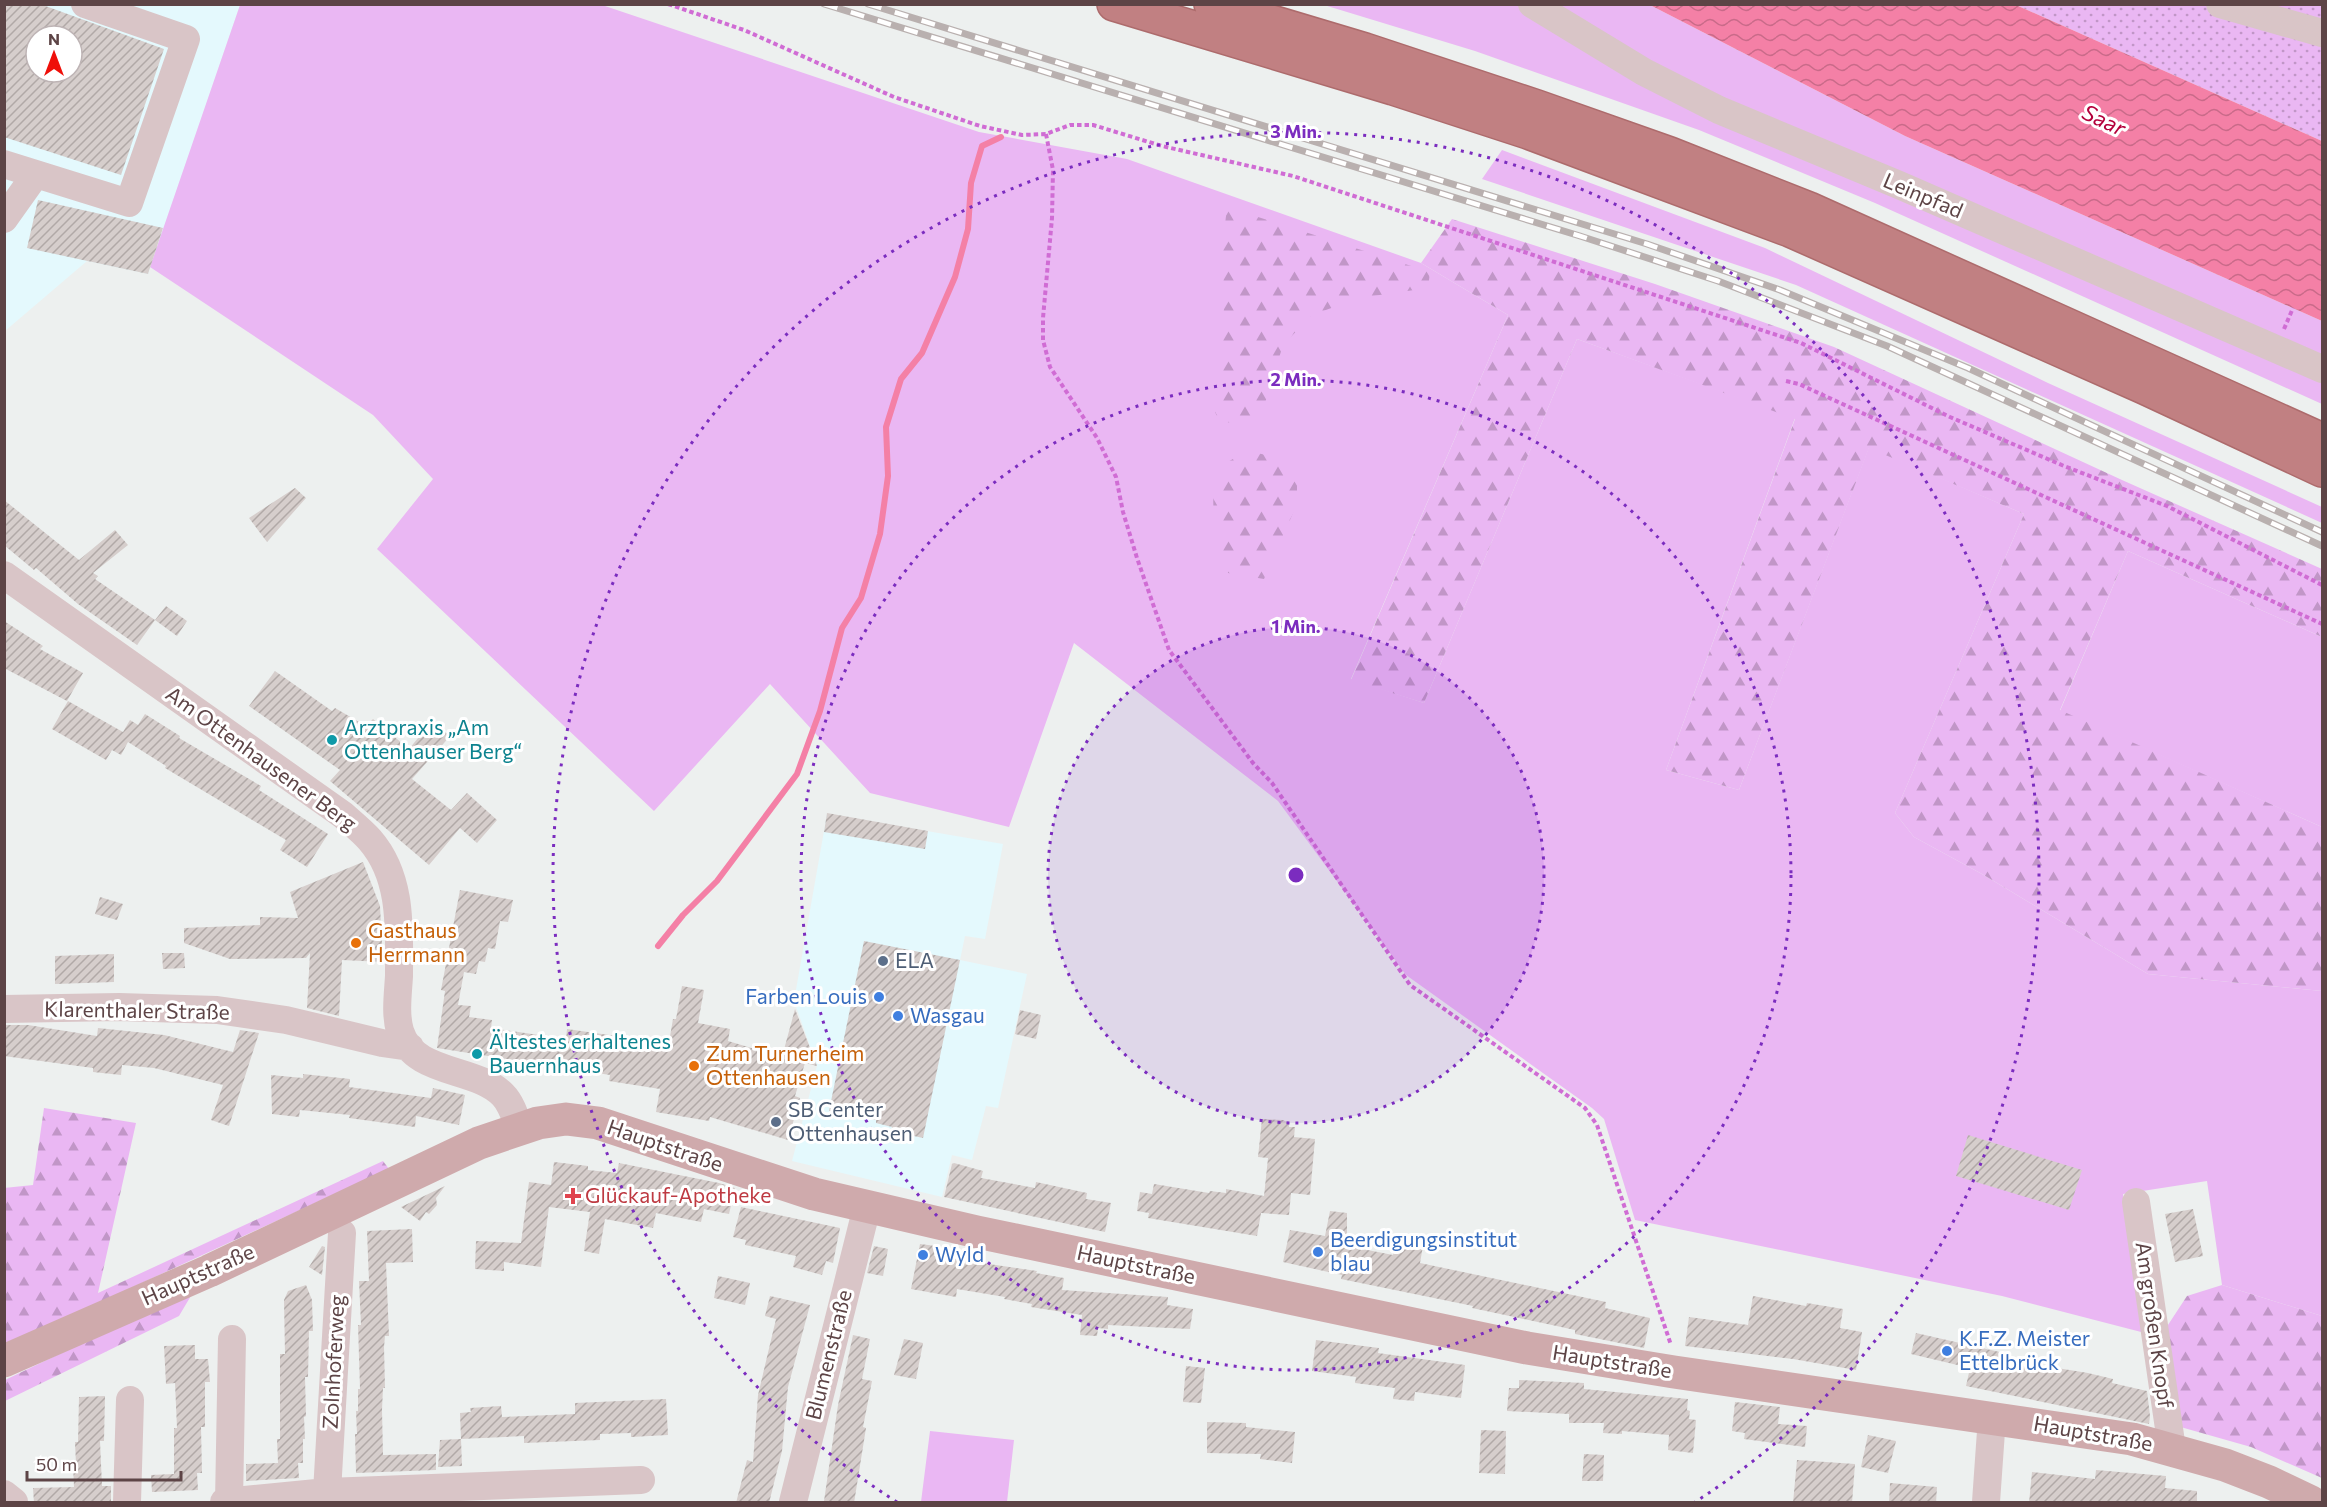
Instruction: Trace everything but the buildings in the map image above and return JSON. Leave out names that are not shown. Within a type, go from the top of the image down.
[{"type":"highway","points":[[1114,4],[1393,88],[1528,132],[1790,230],[2068,353],[2322,470]]},
{"type":"highway","points":[[1211,4],[1365,50],[1537,107],[1670,154],[1809,208],[2322,440]]},
{"type":"highway","points":[[1260,4],[1365,50]]},
{"type":"main road","name":"Hauptstraße","points":[[4,1361],[209,1271],[479,1143],[519,1127],[559,1120],[598,1123],[743,1172],[867,1207],[1527,1348],[1674,1372],[2097,1433],[2172,1449],[2225,1465],[2269,1482],[2311,1503]]},
{"type":"street","points":[[4,164],[129,203],[186,39],[85,4]]},
{"type":"street","name":"Leinpfad","points":[[1532,4],[1644,72],[1719,110],[1899,185],[2322,369]]},
{"type":"street","points":[[2220,4],[2322,33]]},
{"type":"street","points":[[4,219],[36,174]]},
{"type":"street","name":"Am Ottenhausener Berg","points":[[4,575],[343,815],[370,840],[384,860],[396,891],[399,929],[398,1014],[401,1032],[410,1047]]},
{"type":"street","name":"Klarenthaler Straße","points":[[4,1009],[119,1007],[217,1010],[286,1020],[382,1043],[410,1047]]},
{"type":"street","points":[[410,1047],[421,1058],[441,1068],[480,1081],[497,1091],[511,1107],[519,1127]]},
{"type":"street","name":"Am großen Knopf","points":[[2136,1202],[2172,1449]]},
{"type":"street","name":"Blumenstraße","points":[[793,1503],[867,1207]]},
{"type":"street","name":"Zolnhoferweg","points":[[327,1492],[342,1233]]},
{"type":"street","points":[[229,1502],[232,1339]]},
{"type":"street","points":[[127,1503],[130,1400]]},
{"type":"street","points":[[1986,1503],[1992,1418]]},
{"type":"street","points":[[224,1503],[327,1492],[641,1480]]},
{"type":"street","points":[[4,1494],[14,1503]]},
{"type":"path","points":[[668,4],[744,30],[894,97],[980,126],[1023,135],[1046,134],[1070,125],[1093,125],[1162,146],[1293,176],[1801,343],[1950,417],[2064,466],[2167,506],[2322,585]]},
{"type":"path","points":[[1046,134],[1053,170],[1052,219],[1042,318],[1043,340],[1050,368],[1097,438],[1116,477],[1134,546],[1169,650],[1252,763],[1272,783],[1410,985],[1585,1108],[1597,1125],[1674,1354],[1674,1372]]},
{"type":"path","points":[[1786,381],[1798,384],[2322,624]]},
{"type":"shaded area","points":[[5,5],[240,5],[148,274],[87,261],[5,331]]},
{"type":"shaded area","points":[[827,814],[1003,844],[985,939],[965,936],[960,960],[1027,974],[998,1108],[986,1106],[972,1160],[952,1155],[942,1197],[792,1161],[817,1066],[794,1001]]},
{"type":"green space","points":[[240,5],[602,5],[979,132],[1127,159],[1421,263],[1508,315],[1351,679],[1424,703],[1577,339],[1795,418],[1666,770],[1739,790],[1869,447],[2024,514],[1895,813],[1914,837],[1982,874],[2148,974],[2322,991],[2322,1316],[2222,1285],[2207,1181],[2123,1194],[2145,1333],[2002,1296],[1635,1220],[1604,1119],[1592,1108],[1406,975],[1278,801],[1074,643],[1009,827],[870,793],[770,684],[654,811],[377,549],[433,479],[373,415],[150,267]]},
{"type":"green space","points":[[1324,5],[1650,5],[1905,136],[2322,321],[2322,404],[1875,203],[1699,130],[1475,51]]},
{"type":"green space","points":[[2016,5],[2322,5],[2322,141]]},
{"type":"green space","points":[[1502,150],[1765,248],[2048,383],[2322,507],[2322,523],[1796,285],[1482,179]]},
{"type":"green space","points":[[1227,207],[1430,272],[1428,288],[1359,298],[1312,315],[1283,345],[1261,416],[1243,426],[1219,420],[1215,412],[1225,295],[1221,260]]},
{"type":"green space","points":[[1452,219],[1655,284],[1834,347],[2122,480],[2322,569],[2322,637],[2128,551],[2060,710],[2322,827],[2322,991],[2148,974],[1982,874],[1914,837],[1895,813],[2024,514],[1869,448],[1739,790],[1666,770],[1795,419],[1577,339],[1424,703],[1351,680],[1508,315],[1421,263]]},
{"type":"green space","points":[[1249,451],[1283,459],[1297,483],[1297,504],[1264,579],[1228,573],[1214,518],[1214,490],[1218,477],[1227,463]]},
{"type":"green space","points":[[2128,551],[2322,637],[2322,827],[2060,711]]},
{"type":"green space","points":[[44,1108],[136,1123],[98,1293],[383,1161],[389,1169],[5,1346],[4,1188],[33,1185]]},
{"type":"green space","points":[[2222,1285],[2322,1316],[2322,1478],[2251,1447],[2177,1426],[2164,1331],[2187,1296]]},
{"type":"green space","points":[[195,1289],[179,1316],[5,1401],[5,1380]]},
{"type":"green space","points":[[930,1431],[1014,1440],[1007,1502],[921,1502]]},
{"type":"water","name":"Saar","points":[[1650,5],[2016,5],[2322,141],[2322,321],[1905,136]]},
{"type":"waterway","points":[[658,946],[683,915],[717,881],[797,774],[820,711],[842,628],[861,598],[880,534],[888,476],[886,427],[901,379],[922,353],[955,277],[968,229],[971,183],[982,146],[1001,137]]},
{"type":"railway","points":[[824,4],[1580,236],[1718,281],[1887,346],[2322,546]]},
{"type":"railway","points":[[868,4],[1647,244],[1780,290],[1968,368],[2322,532]]},
{"type":"place","name":"Arztpraxis „Am Ottenhauser Berg“","points":[[332,740]]},
{"type":"place","name":"Gasthaus Herrmann","points":[[356,943]]},
{"type":"place","name":"ELA","points":[[883,961]]},
{"type":"place","name":"Farben Louis","points":[[879,997]]},
{"type":"place","name":"Wasgau","points":[[898,1016]]},
{"type":"place","name":"Ältestes erhaltenes Bauernhaus","points":[[477,1054]]},
{"type":"place","name":"Zum Turnerheim Ottenhausen","points":[[694,1066]]},
{"type":"place","name":"SB Center Ottenhausen","points":[[776,1122]]},
{"type":"place","name":"Glückauf-Apotheke","points":[[573,1196]]},
{"type":"place","name":"Beerdigungsinstitut blau","points":[[1318,1252]]},
{"type":"place","name":"Wyld","points":[[923,1255]]},
{"type":"place","name":"K.F.Z. Meister Ettelbrück","points":[[1947,1351]]}]
